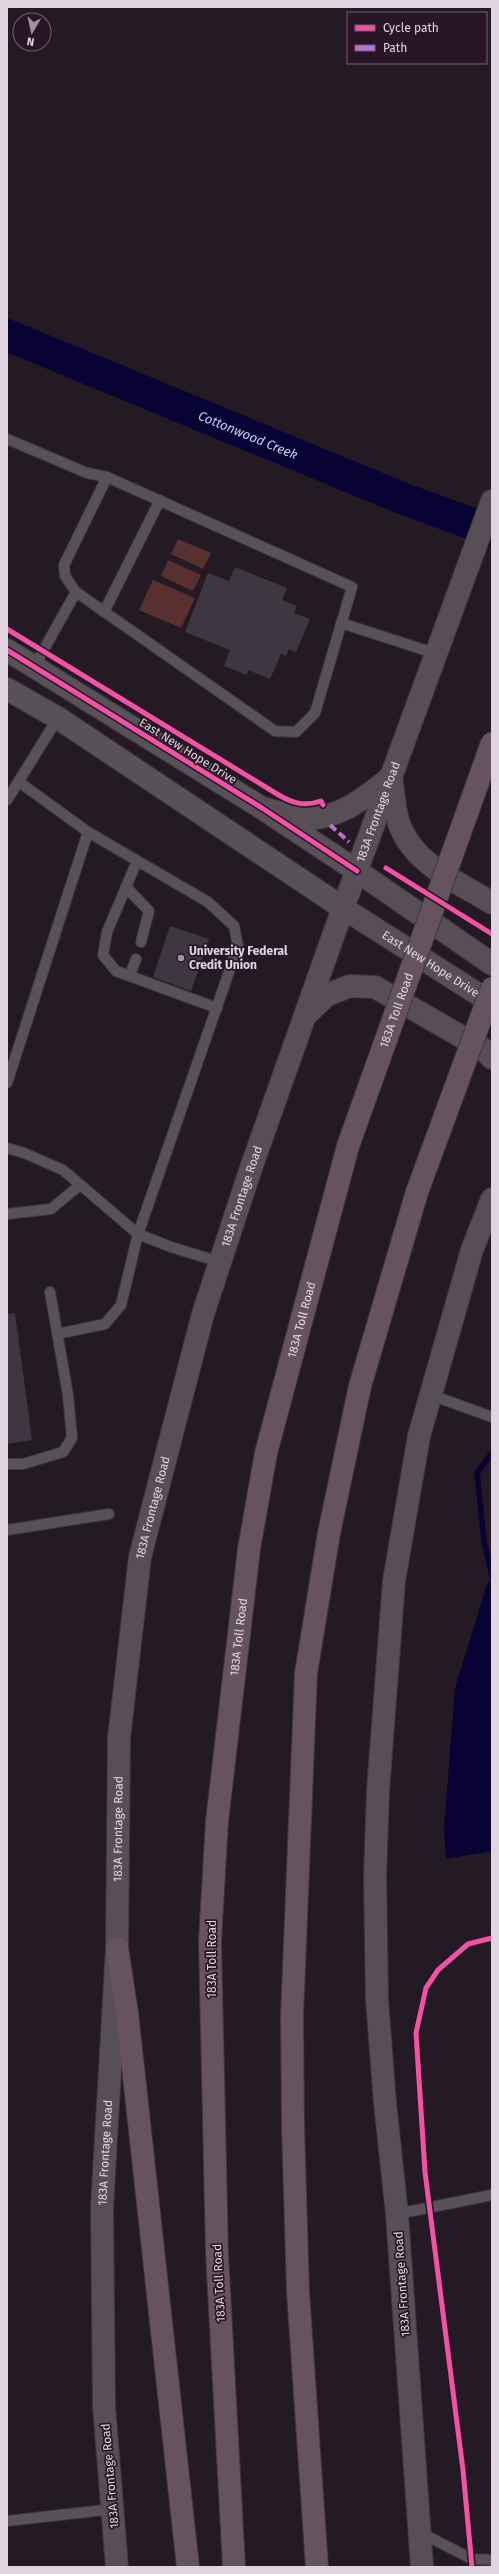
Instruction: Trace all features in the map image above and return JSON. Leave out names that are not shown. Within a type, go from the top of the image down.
[{"type":"highway","name":"183A Toll Road","points":[[234,2567],[217,2238],[210,1941],[217,1821],[249,1549],[266,1453],[348,1146],[492,743]]},
{"type":"highway","points":[[317,2567],[298,2292],[293,2111],[292,2016],[306,1673],[329,1533],[360,1386],[417,1192],[492,988]]},
{"type":"highway","points":[[117,1948],[127,2013],[188,2567]]},
{"type":"main road","name":"183A Frontage Road","points":[[117,2567],[104,2406],[102,2208],[117,1948],[119,1738],[140,1557],[203,1314],[220,1262],[343,908],[459,595],[492,501]]},
{"type":"main road","points":[[262,808],[302,818],[333,813],[362,800],[391,777],[399,825],[411,847],[426,862],[492,903]]},
{"type":"main road","name":"East New Hope Drive","points":[[357,871],[492,964]]},
{"type":"main road","name":"East New Hope Drive","points":[[343,908],[492,1003]]},
{"type":"main road","points":[[305,1015],[327,995],[350,986],[375,987],[483,1049],[492,1058]]},
{"type":"main road","name":"183A Frontage Road","points":[[422,2567],[397,2214],[385,2103],[377,2000],[375,1877],[377,1814],[394,1581],[420,1436],[472,1250],[492,1199]]},
{"type":"street","name":"East New Hope Drive","points":[[7,650],[262,808],[357,871]]},
{"type":"street","name":"East New Hope Drive","points":[[7,688],[58,718],[343,908]]},
{"type":"lane","points":[[7,439],[87,474],[108,477],[352,586],[315,713],[296,732],[275,730],[76,592],[65,576],[64,565],[108,477]]},
{"type":"lane","points":[[104,612],[160,500]]},
{"type":"lane","points":[[34,667],[76,592]]},
{"type":"lane","points":[[341,623],[437,654]]},
{"type":"lane","points":[[7,800],[58,718]]},
{"type":"lane","points":[[19,782],[88,832],[208,902],[234,926],[238,946],[138,1234],[121,1305],[105,1324],[57,1334]]},
{"type":"lane","points":[[7,1083],[88,832]]},
{"type":"lane","points":[[137,861],[107,932],[103,955],[116,971],[217,1008]]},
{"type":"lane","points":[[126,887],[149,911],[141,942]]},
{"type":"lane","points":[[130,975],[136,959]]},
{"type":"lane","points":[[7,1148],[24,1153],[63,1170],[138,1234],[171,1247],[220,1262]]},
{"type":"lane","points":[[7,1214],[51,1209],[80,1185]]},
{"type":"lane","points":[[7,1464],[23,1464],[64,1452],[72,1438],[50,1292]]},
{"type":"lane","points":[[431,1395],[492,1417]]},
{"type":"lane","points":[[7,1530],[109,1514]]},
{"type":"lane","points":[[397,2214],[492,2195]]},
{"type":"lane","points":[[7,2521],[113,2509]]},
{"type":"lane","points":[[419,2532],[472,2559],[492,2560]]},
{"type":"shaded area","points":[[178,539],[211,553],[203,569],[171,554]]},
{"type":"shaded area","points":[[168,560],[201,575],[193,591],[161,576]]},
{"type":"shaded area","points":[[153,580],[195,598],[181,628],[139,610]]},
{"type":"shaded area","points":[[492,1578],[492,1851],[446,1859],[444,1829],[455,1688],[487,1584]]},
{"type":"building","points":[[235,567],[287,588],[282,600],[297,606],[294,613],[310,619],[296,652],[289,649],[286,656],[281,654],[270,679],[248,670],[247,675],[224,666],[230,650],[185,632],[208,573],[229,581]]},
{"type":"building","name":"University Federal Credit Union","points":[[170,926],[209,939],[191,991],[153,977]]},
{"type":"building","points":[[15,1313],[32,1440],[7,1444],[7,1314]]},
{"type":"waterway","name":"Cottonwood Creek","points":[[7,335],[404,499],[492,531]]},
{"type":"waterway","points":[[492,1453],[477,1473],[484,1541],[492,1576]]},
{"type":"marked path","points":[[330,825],[349,842]]},
{"type":"cycle path","points":[[7,629],[282,797],[293,802],[304,804],[321,801],[323,805]]},
{"type":"cycle path","points":[[7,650],[262,808],[357,871]]},
{"type":"cycle path","points":[[386,868],[492,934]]},
{"type":"cycle path","points":[[472,2567],[463,2470],[425,2172],[416,2033],[426,1988],[438,1970],[468,1944],[492,1938]]},
{"type":"place","name":"University Federal Credit Union","points":[[181,958]]}]
